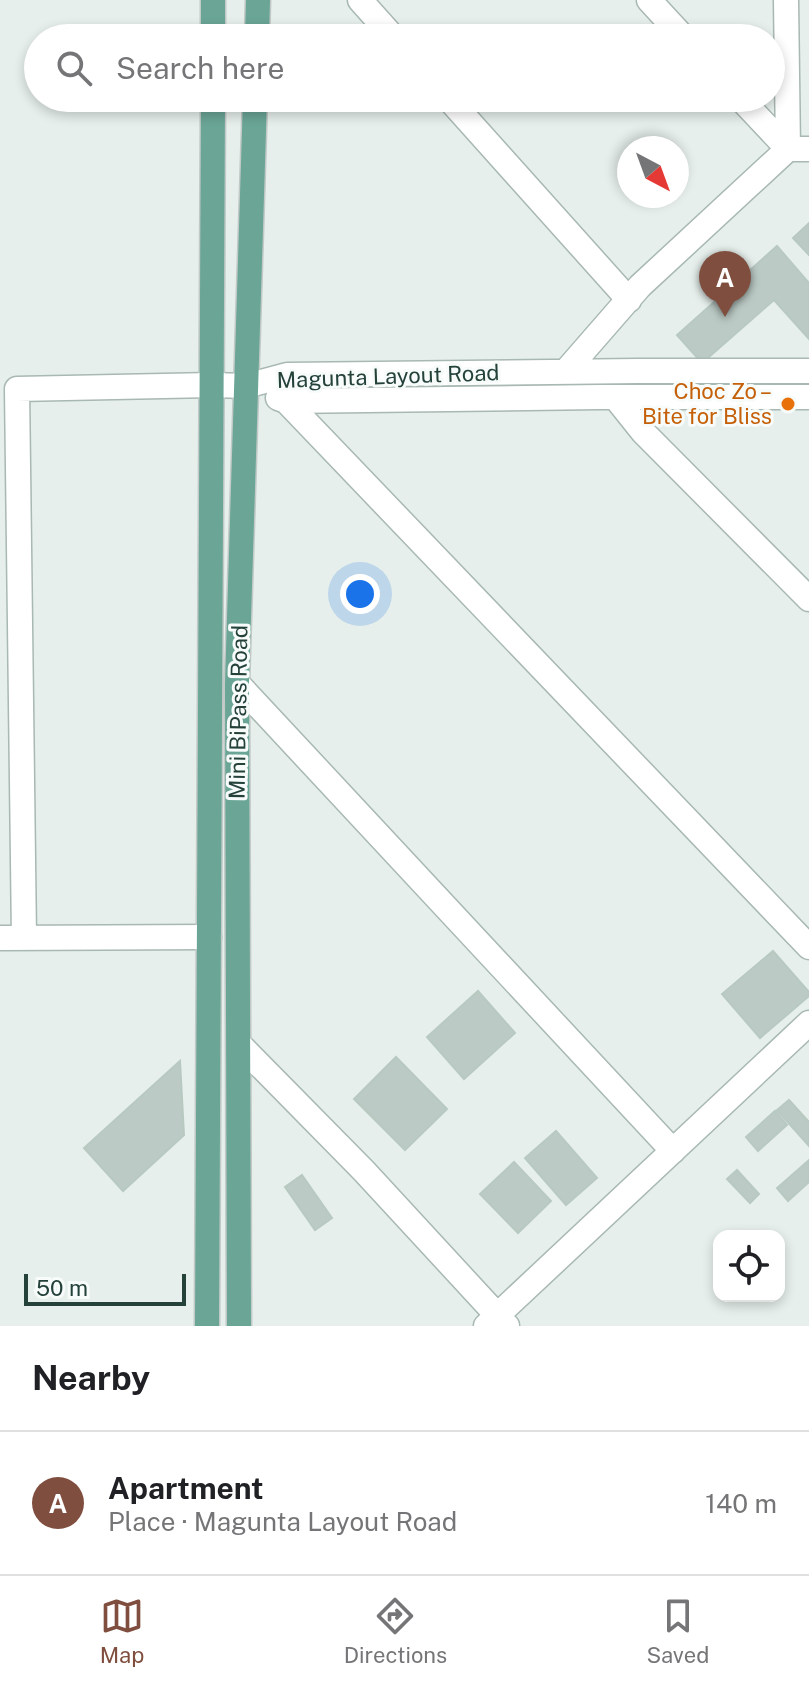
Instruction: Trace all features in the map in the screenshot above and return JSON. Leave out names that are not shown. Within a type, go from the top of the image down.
[{"type":"main road","points":[[213,0],[213,24]]},
{"type":"main road","points":[[257,24],[258,0]]},
{"type":"main road","points":[[207,1326],[213,112]]},
{"type":"main road","name":"Mini BiPass Road","points":[[239,1326],[237,683],[255,112]]},
{"type":"street","points":[[360,0],[381,24]]},
{"type":"street","points":[[649,0],[671,24]]},
{"type":"street","points":[[786,0],[798,149]]},
{"type":"street","points":[[461,112],[629,300]]},
{"type":"street","points":[[756,112],[798,149]]},
{"type":"street","points":[[566,371],[640,286],[798,149]]},
{"type":"street","name":"Magunta Layout Road","points":[[246,386],[287,375],[809,371]]},
{"type":"street","points":[[209,937],[12,938],[17,389],[246,386]]},
{"type":"street","name":"Magunta Layout Road","points":[[246,386],[286,401],[809,397]]},
{"type":"street","points":[[615,397],[643,432],[809,599]]},
{"type":"street","points":[[286,401],[809,947]]},
{"type":"street","points":[[237,683],[673,1151]]},
{"type":"street","points":[[239,1044],[364,1171],[497,1323],[809,1023]]},
{"type":"building","points":[[809,223],[809,255],[793,238]]},
{"type":"building","points":[[777,246],[809,283],[809,339],[774,300],[702,363],[677,335]]},
{"type":"building","points":[[773,951],[809,992],[809,996],[760,1038],[722,994]]},
{"type":"building","points":[[478,991],[515,1033],[464,1079],[427,1037]]},
{"type":"building","points":[[396,1057],[447,1109],[405,1150],[354,1099]]},
{"type":"building","points":[[180,1061],[184,1135],[123,1191],[84,1148]]},
{"type":"building","points":[[789,1100],[809,1122],[809,1146],[777,1110]]},
{"type":"building","points":[[775,1111],[787,1125],[758,1151],[746,1137]]},
{"type":"building","points":[[556,1131],[597,1178],[566,1205],[525,1158]]},
{"type":"building","points":[[809,1160],[809,1182],[788,1201],[777,1188]]},
{"type":"building","points":[[514,1162],[551,1201],[518,1233],[480,1194]]},
{"type":"building","points":[[737,1170],[759,1194],[750,1203],[727,1179]]},
{"type":"building","points":[[302,1175],[332,1218],[315,1230],[285,1187]]},
{"type":"place","name":"Apartment","points":[[725,317]]},
{"type":"place","name":"Choc Zo – Bite for Bliss","points":[[788,404]]}]
